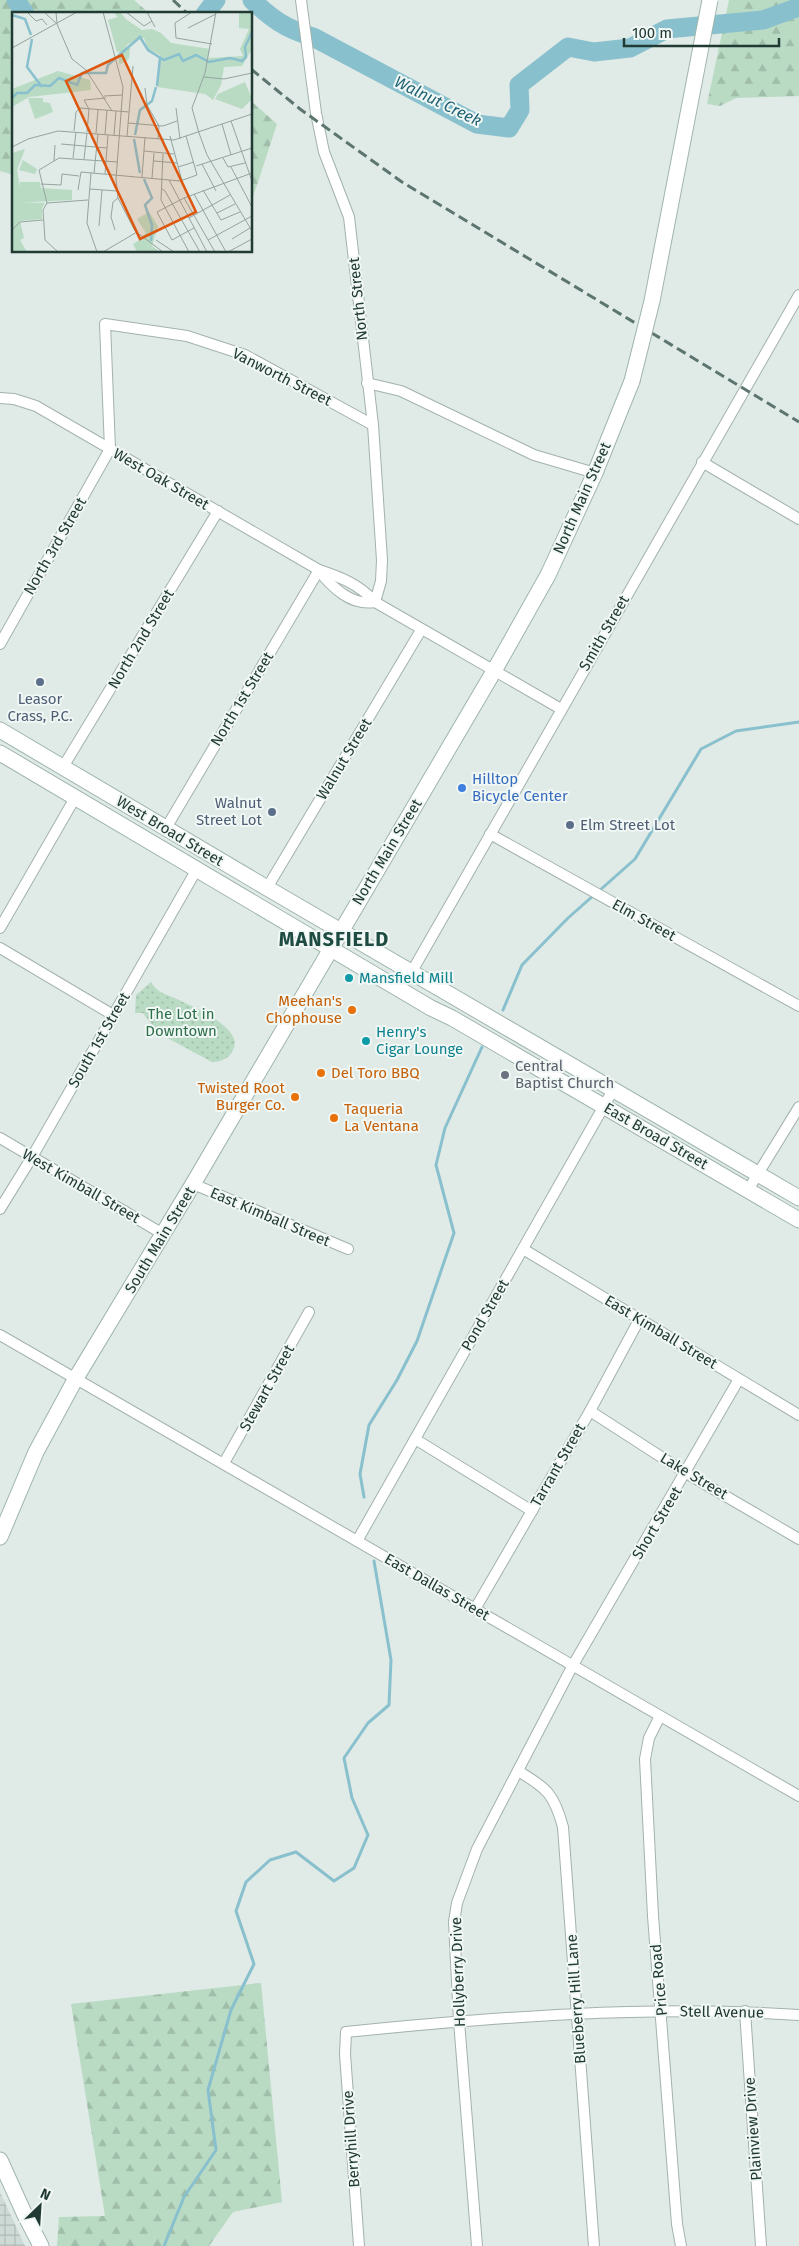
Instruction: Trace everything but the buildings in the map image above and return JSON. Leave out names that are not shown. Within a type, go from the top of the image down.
[{"type":"main road","name":"North Main Street","points":[[330,948],[494,671],[559,553],[595,473],[632,381],[652,301],[710,0]]},
{"type":"main road","name":"West Broad Street","points":[[0,730],[340,931]]},
{"type":"main road","name":"West Broad Street","points":[[0,753],[330,948]]},
{"type":"main road","points":[[197,869],[206,853]]},
{"type":"main road","name":"East Broad Street","points":[[340,931],[799,1198]]},
{"type":"main road","name":"East Broad Street","points":[[330,948],[799,1220]]},
{"type":"main road","name":"South Main Street","points":[[0,1537],[36,1452],[76,1378],[194,1184],[330,948]]},
{"type":"main road","points":[[452,1018],[461,1002]]},
{"type":"main road","points":[[517,1055],[526,1040]]},
{"type":"main road","points":[[0,2160],[41,2246]]},
{"type":"street","name":"North Street","points":[[301,0],[312,86],[324,152],[348,216],[372,424],[382,560],[381,581],[375,602]]},
{"type":"street","name":"Smith Street","points":[[411,973],[799,294]]},
{"type":"street","name":"Vanworth Street","points":[[110,449],[105,324],[187,336],[245,355],[372,424]]},
{"type":"street","points":[[367,383],[401,391],[534,455],[595,473]]},
{"type":"street","name":"West Oak Street","points":[[0,398],[14,399],[36,406],[319,570],[342,578],[357,586],[375,602],[421,630],[561,708]]},
{"type":"street","name":"North 3rd Street","points":[[0,644],[110,449]]},
{"type":"street","points":[[702,462],[799,519]]},
{"type":"street","name":"North 2nd Street","points":[[63,767],[218,512]]},
{"type":"street","name":"North 1st Street","points":[[166,828],[319,570]]},
{"type":"street","name":"Walnut Street","points":[[266,888],[421,630]]},
{"type":"street","points":[[0,928],[75,798]]},
{"type":"street","name":"Elm Street","points":[[490,834],[799,1006]]},
{"type":"street","name":"South 1st Street","points":[[0,1209],[32,1157],[197,869]]},
{"type":"street","points":[[0,948],[113,1016]]},
{"type":"street","name":"Pond Street","points":[[357,1541],[613,1090]]},
{"type":"street","points":[[748,1190],[799,1107]]},
{"type":"street","name":"West Kimball Street","points":[[0,1138],[163,1234]]},
{"type":"street","name":"East Kimball Street","points":[[194,1184],[348,1249]]},
{"type":"street","name":"East Kimball Street","points":[[522,1249],[799,1415]]},
{"type":"street","name":"Stewart Street","points":[[224,1464],[309,1312]]},
{"type":"street","name":"Tarrant Street","points":[[475,1609],[590,1411],[639,1320]]},
{"type":"street","name":"East Dallas Street","points":[[0,1335],[799,1796]]},
{"type":"street","name":"Short Street","points":[[573,1665],[739,1379]]},
{"type":"street","name":"Lake Street","points":[[590,1411],[686,1473],[799,1539]]},
{"type":"street","points":[[415,1439],[532,1511]]},
{"type":"street","name":"Hollyberry Drive","points":[[477,2246],[459,2021],[459,1984],[454,1922],[457,1902],[477,1849],[573,1665]]},
{"type":"street","name":"Price Road","points":[[660,1716],[649,1738],[645,1759],[654,1916],[677,2224],[681,2246]]},
{"type":"street","name":"Blueberry Hill Lane","points":[[518,1771],[538,1783],[553,1797],[563,1827],[594,2246]]},
{"type":"street","name":"Stell Avenue","points":[[346,2032],[459,2021],[577,2013],[745,2011],[799,2015]]},
{"type":"street","name":"Plainview Drive","points":[[745,2011],[761,2246]]},
{"type":"street","name":"Berryhill Drive","points":[[346,2032],[359,2246]]},
{"type":"shaded area","points":[[0,2192],[25,2246],[0,2246]]},
{"type":"green space","points":[[0,0],[134,0],[148,12],[12,12],[12,174],[0,171]]},
{"type":"green space","points":[[729,0],[799,0],[799,96],[736,98],[720,106],[707,104]]},
{"type":"green space","points":[[252,102],[277,124],[252,200]]},
{"type":"green space","name":"The Lot in Downtown","points":[[151,982],[157,990],[214,1018],[228,1030],[235,1042],[231,1054],[225,1059],[212,1062],[158,1033],[143,1013],[135,1013],[136,995]]},
{"type":"green space","points":[[261,1983],[282,2202],[233,2212],[209,2246],[57,2246],[59,2217],[105,2216],[71,2004]]},
{"type":"waterway","name":"Walnut Creek","points":[[16,0],[24,12]]},
{"type":"waterway","name":"Walnut Creek","points":[[207,12],[216,0]]},
{"type":"waterway","name":"Walnut Creek","points":[[252,0],[266,13],[287,27],[313,37],[477,124],[509,128],[520,110],[519,85],[568,47],[594,52],[630,48],[667,29],[763,20],[799,7]]},
{"type":"waterway","points":[[599,891],[635,859],[701,749],[736,731],[799,722]]},
{"type":"waterway","points":[[503,1010],[522,965],[568,918],[594,895]]},
{"type":"waterway","points":[[364,1497],[360,1474],[369,1425],[397,1380],[417,1341],[454,1233],[436,1165],[445,1128],[482,1047]]},
{"type":"waterway","points":[[164,2246],[184,2197],[216,2150],[208,2090],[231,2010],[254,1964],[236,1911],[246,1882],[270,1860],[296,1852],[334,1881],[354,1868],[368,1835],[352,1798],[344,1758],[368,1723],[389,1705],[391,1660],[374,1561]]},
{"type":"railway","points":[[173,0],[186,12]]},
{"type":"railway","points":[[252,70],[300,109],[402,182],[799,422]]},
{"type":"place","name":"Leasor Crass, P.C.","points":[[40,682]]},
{"type":"place","name":"Hilltop Bicycle Center","points":[[462,788]]},
{"type":"place","name":"Walnut Street Lot","points":[[272,812]]},
{"type":"place","name":"Elm Street Lot","points":[[570,825]]},
{"type":"place","name":"Mansfield Mill","points":[[349,978]]},
{"type":"place","name":"Meehan's Chophouse","points":[[352,1010]]},
{"type":"place","name":"Henry's Cigar Lounge","points":[[366,1041]]},
{"type":"place","name":"Del Toro BBQ","points":[[321,1073]]},
{"type":"place","name":"Central Baptist Church","points":[[505,1075]]},
{"type":"place","name":"Twisted Root Burger Co.","points":[[295,1097]]},
{"type":"place","name":"Taqueria La Ventana","points":[[334,1118]]},
{"type":"district","name":"MANSFIELD","points":[[334,939]]}]
